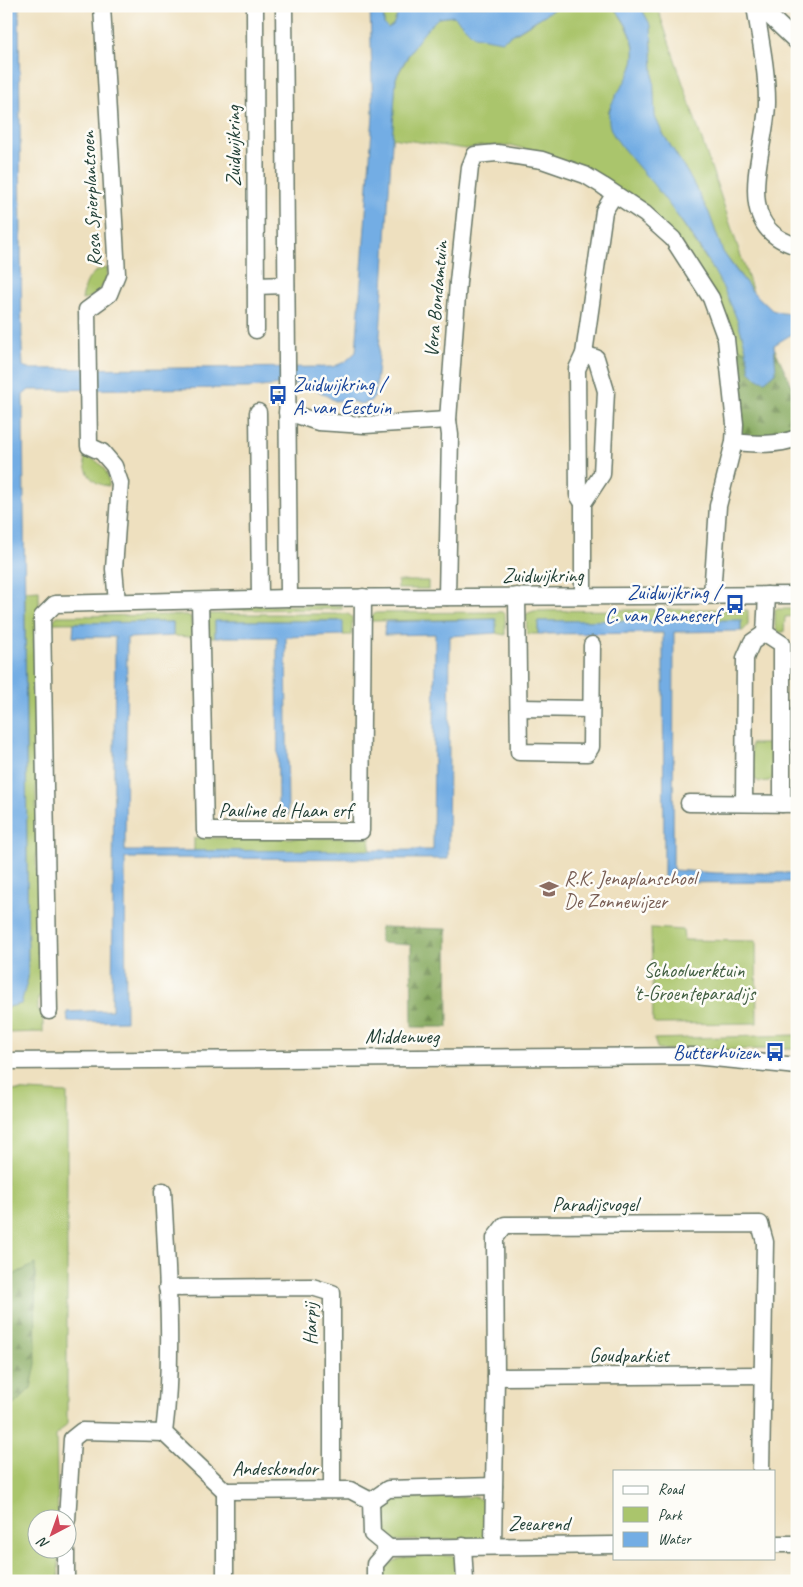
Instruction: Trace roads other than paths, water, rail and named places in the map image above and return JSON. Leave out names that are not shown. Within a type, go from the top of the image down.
[{"type":"street","name":"Rosa Spierplantsoen","points":[[102,6],[117,274],[109,294],[87,310],[86,363],[89,446],[102,452],[114,466],[120,483],[114,569],[117,602]]},
{"type":"street","name":"Zuidwijkring","points":[[255,6],[256,330]]},
{"type":"street","points":[[284,6],[289,598]]},
{"type":"street","points":[[755,6],[767,78],[767,105],[755,182],[756,200],[767,228],[783,242],[797,246]]},
{"type":"street","points":[[759,6],[797,42]]},
{"type":"street","name":"Vera Bondamtuin","points":[[447,597],[450,435],[448,420],[458,282],[470,167],[475,155],[496,153],[542,160],[586,175],[614,195]]},
{"type":"street","points":[[583,596],[583,503],[578,495],[576,434],[577,369],[584,354],[604,211],[614,195],[638,209],[673,239],[711,298],[726,339],[735,424],[734,442],[718,506],[712,595]]},
{"type":"street","points":[[256,286],[286,285]]},
{"type":"street","points":[[583,503],[602,474],[606,392],[596,358],[584,354]]},
{"type":"street","points":[[258,412],[260,599]]},
{"type":"street","points":[[287,412],[318,422],[365,426],[448,420]]},
{"type":"street","points":[[734,442],[763,444],[797,438]]},
{"type":"street","points":[[765,633],[767,595]]},
{"type":"street","name":"Zuidwijkring","points":[[49,1011],[42,617],[55,604],[363,597],[797,595]]},
{"type":"street","points":[[517,596],[519,752],[587,753],[591,747],[592,645]]},
{"type":"street","name":"Pauline de Haan erf","points":[[200,601],[206,831],[361,831],[363,597]]},
{"type":"street","points":[[744,803],[744,658],[752,642],[765,633]]},
{"type":"street","points":[[689,802],[790,804],[782,644],[765,633]]},
{"type":"street","points":[[519,708],[590,709]]},
{"type":"street","name":"Middenweg","points":[[6,1061],[693,1056],[797,1066]]},
{"type":"street","points":[[68,1510],[72,1439],[82,1430],[164,1433],[168,1402],[167,1288],[163,1191]]},
{"type":"street","name":"Paradijsvogel","points":[[493,1545],[496,1376],[495,1238],[505,1225],[760,1224],[765,1242],[761,1470]]},
{"type":"street","name":"Harpij","points":[[167,1288],[312,1287],[332,1294],[332,1489]]},
{"type":"street","name":"Goudparkiet","points":[[496,1376],[762,1375]]},
{"type":"street","name":"Andeskondor","points":[[164,1433],[225,1490],[350,1490],[371,1501]]},
{"type":"street","points":[[375,1581],[375,1564],[389,1548],[372,1534],[371,1501],[388,1489],[494,1486]]},
{"type":"street","points":[[225,1490],[226,1581]]},
{"type":"street","points":[[776,1544],[797,1544]]},
{"type":"street","name":"Zeearend","points":[[389,1548],[493,1545],[613,1545]]},
{"type":"street","points":[[463,1546],[465,1581]]},
{"type":"street","points":[[66,1560],[66,1581]]},
{"type":"water","points":[[6,6],[19,6],[22,348],[23,366],[27,369],[332,367],[345,362],[356,352],[373,115],[370,6],[383,6],[384,24],[388,28],[393,25],[401,6],[559,6],[502,41],[474,36],[454,16],[438,18],[414,46],[396,78],[379,352],[375,396],[370,402],[361,404],[348,400],[335,401],[317,390],[293,384],[248,388],[29,390],[23,395],[28,978],[21,1004],[8,1007],[6,1010]]},
{"type":"water","points":[[613,6],[640,6],[651,26],[655,117],[709,213],[723,252],[753,292],[772,310],[797,314],[797,331],[774,345],[776,372],[765,381],[758,379],[750,371],[737,319],[727,295],[700,249],[669,205],[611,130],[609,115],[612,102],[627,78],[633,64],[634,48],[628,29]]},
{"type":"water","points":[[496,619],[496,633],[450,636],[448,859],[125,858],[126,1021],[68,1022],[67,1012],[112,1010],[115,637],[73,637],[74,623],[173,622],[173,636],[127,638],[125,851],[433,850],[435,634],[384,635],[385,622]]},
{"type":"water","points":[[741,620],[741,631],[674,632],[673,870],[716,873],[797,873],[797,882],[664,883],[663,633],[538,634],[538,621]]},
{"type":"water","points":[[215,621],[343,621],[343,635],[286,637],[288,816],[278,816],[277,637],[215,637]]},
{"type":"place","name":"Zuidwijkring / A. van Eestuin","points":[[278,395]]},
{"type":"place","name":"Zuidwijkring / C. van Renneserf","points":[[735,604]]},
{"type":"place","name":"R.K. Jenaplanschool De Zonnewijzer","points":[[549,889]]},
{"type":"place","name":"Butterhuizen","points":[[775,1052]]},
{"type":"park label","name":"Schoolwerktuin 't-Groenteparadijs","points":[[694,982]]}]
